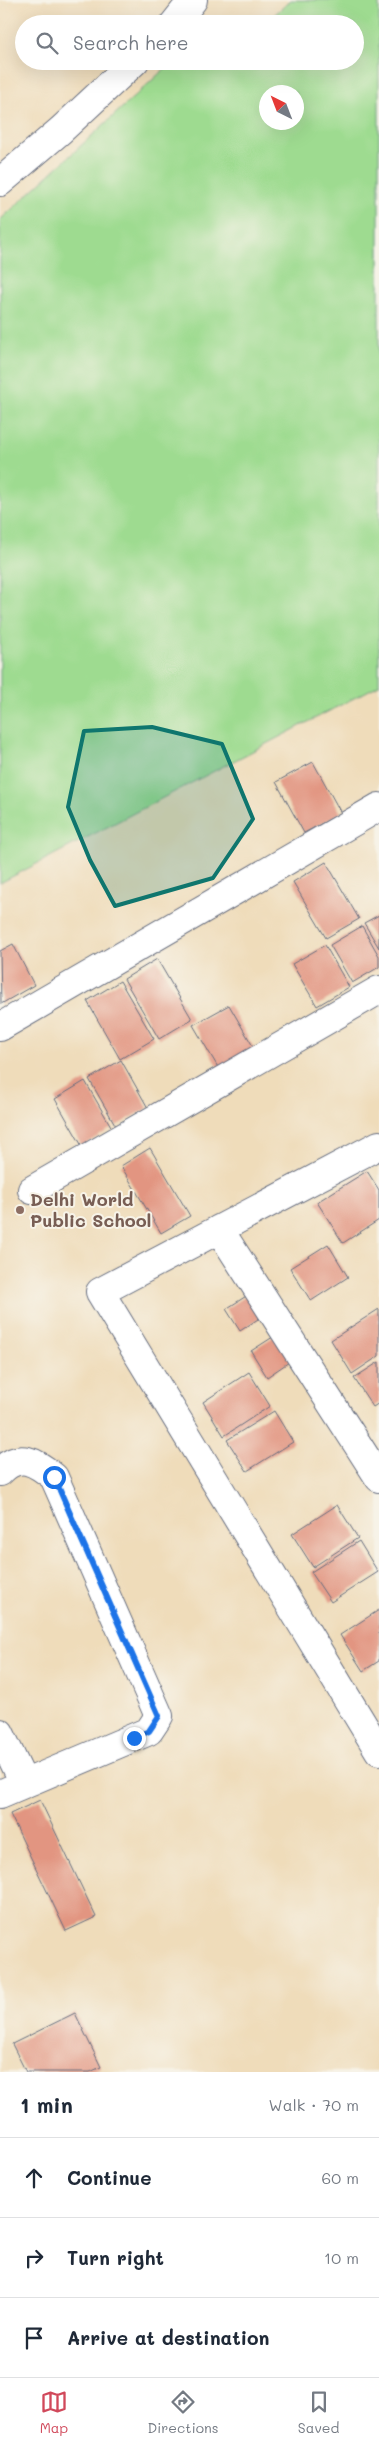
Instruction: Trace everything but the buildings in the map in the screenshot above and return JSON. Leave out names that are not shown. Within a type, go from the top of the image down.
[{"type":"street","points":[[181,15],[193,0]]},
{"type":"street","points":[[0,182],[61,130],[125,70]]},
{"type":"street","points":[[0,1027],[379,807]]},
{"type":"street","points":[[32,1190],[379,990]]},
{"type":"street","points":[[379,1145],[100,1292],[370,1720],[379,1751]]},
{"type":"street","points":[[219,1229],[379,1478]]},
{"type":"street","points":[[0,1472],[6,1465],[26,1459],[39,1464],[54,1477],[159,1716],[149,1731],[12,1789],[0,1733]]},
{"type":"highlighted area","points":[[152,727],[222,744],[253,819],[213,878],[115,906],[90,860],[68,807],[84,731]]},
{"type":"green space","points":[[291,0],[379,0],[379,685],[0,883],[0,220],[163,70],[364,70],[364,15],[274,15]]},
{"type":"place","name":"Delhi World Public School","points":[[20,1210]]},
{"type":"route","points":[[54,1477],[159,1716],[149,1731],[134,1738]]}]
